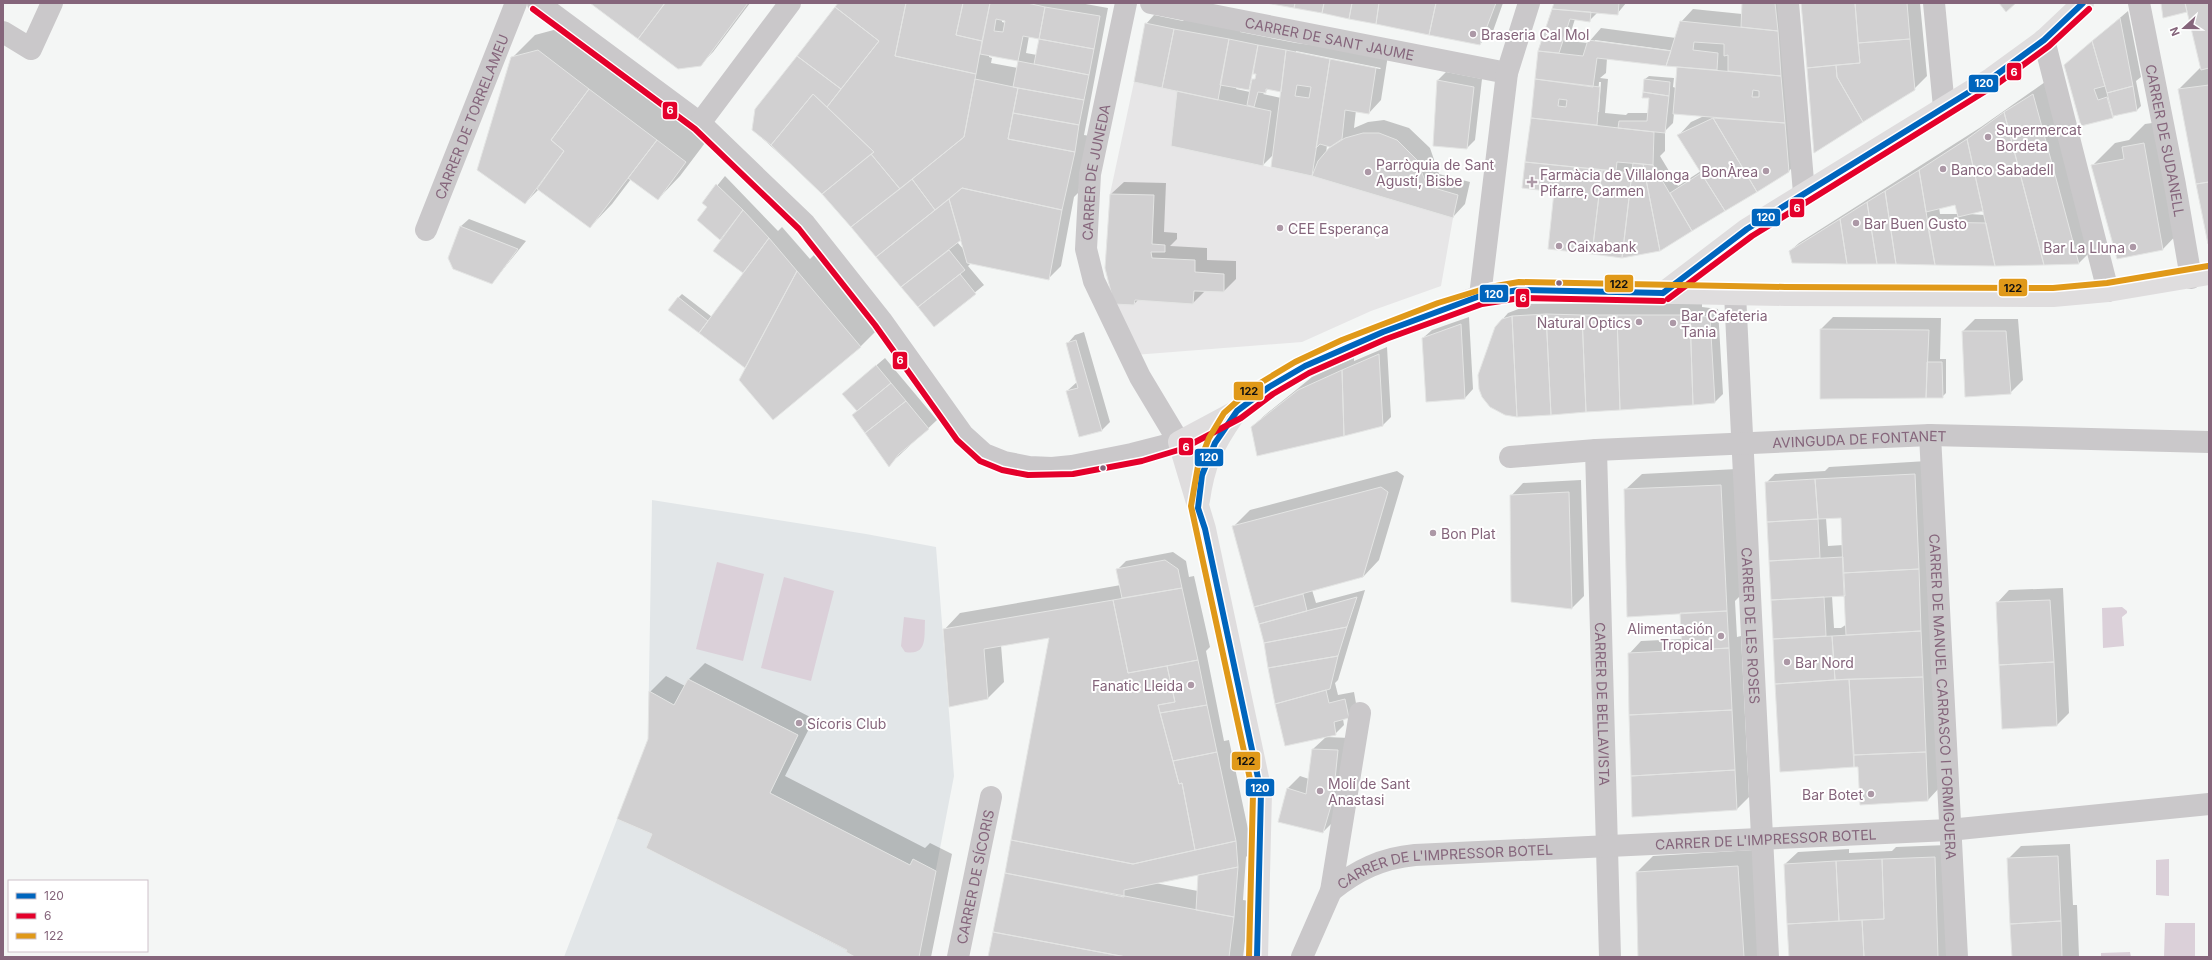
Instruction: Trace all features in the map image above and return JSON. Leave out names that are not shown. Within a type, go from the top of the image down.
[{"type":"main road","points":[[1663,292],[1721,247],[1804,193],[1992,78],[2044,40],[2084,3]]},
{"type":"main road","points":[[1257,957],[1261,792],[1205,529],[1179,442],[1237,411],[1269,387],[1305,366],[1383,332],[1480,296],[1519,290],[1735,294],[2052,296],[2108,291],[2200,276]]},
{"type":"main road","points":[[1198,508],[1202,475],[1215,442],[1237,411]]},
{"type":"street","points":[[3,32],[31,49],[52,3]]},
{"type":"street","name":"CARRER DE TORRELAMEU","points":[[426,230],[516,3]]},
{"type":"street","points":[[538,3],[700,123],[805,224],[881,320],[963,435],[984,454],[1004,462],[1029,467],[1052,468],[1072,466],[1132,454],[1179,442]]},
{"type":"street","points":[[700,123],[790,3]]},
{"type":"street","name":"CARRER DE JUNEDA","points":[[1126,3],[1090,174],[1086,249],[1094,281],[1140,376],[1179,442]]},
{"type":"street","name":"CARRER DE SANT JAUME","points":[[1151,3],[1507,73]]},
{"type":"street","points":[[1480,296],[1507,73],[1529,3]]},
{"type":"street","points":[[1788,3],[1804,193]]},
{"type":"street","points":[[1934,3],[1944,107]]},
{"type":"street","name":"CARRER DE SUDANELL","points":[[2139,3],[2175,185],[2200,276]]},
{"type":"street","points":[[2044,40],[2108,291]]},
{"type":"street","name":"CARRER DE LES ROSES","points":[[1735,294],[1741,445],[1763,838],[1768,957]]},
{"type":"street","name":"AVINGUDA DE FONTANET","points":[[1510,457],[1596,450],[1741,445],[1930,435],[2209,442]]},
{"type":"street","name":"CARRER DE MANUEL CARRASCO I FORMIGUERA","points":[[1930,435],[1949,830],[1957,957]]},
{"type":"street","name":"CARRER DE BELLAVISTA","points":[[1596,450],[1610,957]]},
{"type":"street","points":[[1302,957],[1331,891],[1360,713]]},
{"type":"street","name":"CARRER DE SÍCORIS","points":[[958,957],[992,797]]},
{"type":"street","name":"CARRER DE L'IMPRESSOR BOTEL","points":[[1331,891],[1363,868],[1397,857],[1949,830],[2209,804]]},
{"type":"shaded area","name":"CEE Esperança","points":[[1134,82],[1177,91],[1171,146],[1312,176],[1453,218],[1441,286],[1371,311],[1302,342],[1134,355],[1114,304],[1105,268],[1110,194]]},
{"type":"shaded area","name":"Sícoris Club","points":[[652,500],[866,534],[936,547],[954,776],[919,957],[564,957],[648,739]]},
{"type":"shaded area","points":[[717,562],[764,574],[743,661],[696,649]]},
{"type":"shaded area","points":[[784,577],[834,591],[811,681],[761,668]]},
{"type":"shaded area","points":[[2122,607],[2127,611],[2127,613],[2122,617],[2124,646],[2103,648],[2102,608]]},
{"type":"shaded area","points":[[904,617],[925,620],[923,644],[918,651],[905,652],[901,646]]},
{"type":"shaded area","points":[[2169,859],[2169,896],[2156,895],[2156,860]]},
{"type":"shaded area","points":[[2165,923],[2195,923],[2195,957],[2164,957]]},
{"type":"shaded area","points":[[2130,952],[2131,957],[2101,957],[2101,953]]},
{"type":"building","points":[[590,3],[665,3],[638,39]]},
{"type":"building","points":[[665,3],[748,3],[701,66],[678,69],[638,39]]},
{"type":"building","points":[[838,3],[906,3],[895,56],[976,74],[964,137],[900,189],[871,154],[874,152],[827,107],[879,41],[835,7]]},
{"type":"building","points":[[906,3],[963,3],[956,35],[982,41],[976,74],[895,56]]},
{"type":"building","points":[[963,3],[990,3],[982,41],[956,35]]},
{"type":"building","points":[[990,3],[1027,3],[1045,7],[1039,39],[1023,36],[1018,61],[980,54]],"holes":[[[996,19],[1005,21],[1003,32],[994,31]]]},
{"type":"building","points":[[1266,3],[1295,3],[1294,8]]},
{"type":"building","points":[[1295,3],[1324,3],[1322,13],[1294,8]]},
{"type":"building","points":[[1324,3],[1352,3],[1349,19],[1322,13]]},
{"type":"building","points":[[1352,3],[1379,3],[1376,24],[1349,19]]},
{"type":"building","points":[[1379,3],[1436,3],[1429,35],[1376,24]]},
{"type":"building","points":[[1436,3],[1496,3],[1480,45],[1429,35]]},
{"type":"building","points":[[1554,3],[1619,3],[1618,15],[1552,9]]},
{"type":"building","points":[[1742,3],[1775,3],[1778,31],[1741,27]]},
{"type":"building","points":[[1801,3],[1855,3],[1860,63],[1807,68]]},
{"type":"building","points":[[1855,3],[1907,3],[1910,39],[1858,43]]},
{"type":"building","points":[[1999,3],[2016,3],[2006,12]]},
{"type":"building","points":[[2161,3],[2185,3],[2187,12],[2163,18]]},
{"type":"building","points":[[2185,3],[2209,3],[2209,68],[2201,70]]},
{"type":"building","points":[[835,7],[879,41],[841,89],[797,56]]},
{"type":"building","points":[[1045,7],[1100,16],[1094,49],[1039,39]]},
{"type":"building","points":[[1552,9],[1591,12],[1590,22],[1570,19],[1559,53],[1538,51]]},
{"type":"building","points":[[2120,18],[2133,86],[2107,93],[2092,41]]},
{"type":"building","points":[[1680,21],[1778,31],[1781,76],[1728,71],[1728,55],[1724,56],[1724,44],[1694,42],[1693,50],[1718,53],[1717,70],[1666,66]]},
{"type":"building","points":[[1145,23],[1174,29],[1162,88],[1134,82]]},
{"type":"building","points":[[1174,29],[1229,39],[1218,100],[1162,88]]},
{"type":"building","points":[[1039,39],[1094,49],[1089,75],[1034,64]]},
{"type":"building","points":[[1229,39],[1258,45],[1249,90],[1220,85]]},
{"type":"building","points":[[1910,39],[1915,90],[1863,122],[1837,77],[1836,65],[1860,63],[1858,43]]},
{"type":"building","points":[[1588,40],[1671,51],[1666,66],[1597,58],[1593,87],[1535,79],[1538,51],[1583,56]]},
{"type":"building","points":[[2092,41],[2105,86],[2094,89],[2098,100],[2107,97],[2113,118],[2081,126],[2064,65]]},
{"type":"building","points":[[1258,45],[1286,50],[1281,92],[1266,89],[1266,93],[1258,92],[1254,107],[1247,105],[1252,79],[1255,79],[1256,74],[1253,74]]},
{"type":"building","points":[[538,50],[589,89],[551,140],[564,151],[525,204],[477,170],[511,57]]},
{"type":"building","points":[[1286,50],[1330,59],[1312,176],[1271,167]],"holes":[[[1297,85],[1311,87],[1309,98],[1295,96]]]},
{"type":"building","points":[[797,56],[841,89],[827,107],[813,94],[771,145],[752,130],[755,109]]},
{"type":"building","points":[[1330,59],[1376,68],[1369,114],[1345,110],[1342,139],[1330,147],[1320,144],[1316,148]]},
{"type":"building","points":[[1018,61],[1089,75],[1084,100],[1013,87]]},
{"type":"building","points":[[1836,65],[1837,77],[1863,122],[1814,153],[1807,68]]},
{"type":"building","points":[[1677,67],[1781,76],[1785,123],[1673,114]],"holes":[[[1753,90],[1759,91],[1759,97],[1752,97]]]},
{"type":"building","points":[[975,79],[1018,88],[1008,139],[1075,152],[1062,210],[962,188],[935,210],[912,179],[964,137]]},
{"type":"building","points":[[1535,79],[1600,87],[1597,125],[1531,118]],"holes":[[[1559,99],[1567,100],[1566,107],[1558,106]]]},
{"type":"building","points":[[1644,79],[1670,82],[1669,96],[1643,92]]},
{"type":"building","points":[[1437,80],[1474,87],[1467,149],[1433,146]]},
{"type":"building","points":[[2209,85],[2209,182],[2196,184],[2178,89]]},
{"type":"building","points":[[2133,86],[2137,111],[2113,116],[2107,93]]},
{"type":"building","points":[[1018,88],[1084,100],[1079,125],[1013,113]]},
{"type":"building","points":[[589,89],[657,140],[590,228],[537,189],[564,151],[551,140]]},
{"type":"building","points":[[1177,91],[1271,111],[1263,166],[1171,146]]},
{"type":"building","points":[[1643,92],[1669,96],[1665,133],[1618,128],[1619,121],[1647,121],[1649,98],[1642,98]]},
{"type":"building","points":[[813,94],[874,152],[822,194],[771,145]]},
{"type":"building","points":[[2033,94],[2079,264],[2044,265],[2004,112]]},
{"type":"building","points":[[2004,112],[2044,265],[1995,266],[1967,139]]},
{"type":"building","points":[[1013,113],[1079,125],[1075,152],[1008,139]]},
{"type":"building","points":[[1531,118],[1654,132],[1653,165],[1617,162],[1616,171],[1525,162]]},
{"type":"building","points":[[1713,118],[1785,123],[1789,172],[1757,192]]},
{"type":"building","points":[[1713,118],[1757,192],[1725,211],[1677,135]]},
{"type":"building","name":"Parròquia de Sant Agustí, Bisbe","points":[[1363,133],[1379,133],[1397,140],[1417,160],[1427,186],[1458,195],[1453,218],[1312,176],[1318,161],[1329,148],[1345,138]]},
{"type":"building","points":[[1967,139],[1983,211],[1958,217],[1955,205],[1926,212],[1919,170]]},
{"type":"building","points":[[657,140],[686,162],[658,200],[628,178]]},
{"type":"building","points":[[2144,143],[2163,250],[2117,259],[2091,165],[2124,159],[2122,147]]},
{"type":"building","points":[[871,154],[900,189],[851,227],[822,194]]},
{"type":"building","points":[[1525,162],[1602,170],[1592,254],[1548,249],[1554,192],[1522,188]]},
{"type":"building","points":[[1633,163],[1643,164],[1660,251],[1622,258]]},
{"type":"building","points":[[1643,164],[1653,165],[1692,231],[1660,251]]},
{"type":"building","points":[[1602,170],[1632,173],[1622,258],[1592,254]]},
{"type":"building","points":[[1919,170],[1935,265],[1896,264],[1885,191]]},
{"type":"building","points":[[1701,173],[1725,211],[1692,231],[1670,193]]},
{"type":"building","points":[[912,179],[935,210],[876,257],[851,227]]},
{"type":"building","points":[[2209,182],[2209,243],[2208,244],[2196,184]]},
{"type":"building","points":[[716,184],[743,210],[720,240],[697,220],[707,207],[702,203]]},
{"type":"building","points":[[962,188],[1062,210],[1049,280],[967,263],[949,199]]},
{"type":"building","points":[[1885,191],[1896,264],[1877,264],[1867,202]]},
{"type":"building","points":[[1110,194],[1154,195],[1152,244],[1165,245],[1165,252],[1151,252],[1152,258],[1195,260],[1195,272],[1224,274],[1224,292],[1194,291],[1193,304],[1135,300],[1134,305],[1114,304],[1105,268]]},
{"type":"building","points":[[949,199],[961,240],[901,287],[876,257]]},
{"type":"building","points":[[1867,202],[1877,264],[1847,264],[1840,219]]},
{"type":"building","points":[[743,210],[769,238],[743,273],[713,251]]},
{"type":"building","points":[[1840,219],[1847,264],[1792,263],[1789,251]]},
{"type":"building","points":[[1927,222],[1986,223],[1995,266],[1935,265]]},
{"type":"building","points":[[460,226],[518,249],[492,284],[453,269],[448,258]]},
{"type":"building","points":[[769,238],[797,271],[745,368],[699,333]]},
{"type":"building","points":[[949,250],[965,270],[918,307],[901,287]]},
{"type":"building","points":[[797,271],[861,347],[773,420],[739,380]]},
{"type":"building","points":[[960,274],[976,294],[934,327],[918,307]]},
{"type":"building","points":[[678,297],[708,321],[699,333],[668,310]]},
{"type":"building","points":[[1546,314],[1551,415],[1517,417],[1512,316]]},
{"type":"building","points":[[1546,314],[1582,315],[1586,412],[1551,415]]},
{"type":"building","points":[[1582,315],[1617,315],[1620,410],[1586,412]]},
{"type":"building","points":[[1617,315],[1690,315],[1693,405],[1620,410]]},
{"type":"building","points":[[1690,315],[1710,317],[1715,403],[1693,405]]},
{"type":"building","points":[[1512,316],[1517,417],[1505,415],[1490,407],[1482,397],[1479,389],[1478,375],[1495,327],[1502,319]]},
{"type":"building","points":[[1461,324],[1465,399],[1426,402],[1422,338]]},
{"type":"building","points":[[1820,329],[1929,330],[1926,398],[1820,399]]},
{"type":"building","points":[[1962,331],[2006,331],[2011,394],[1965,397]]},
{"type":"building","points":[[1076,340],[1102,431],[1079,437],[1066,391],[1078,388],[1066,343]]},
{"type":"building","points":[[1379,354],[1383,426],[1344,436],[1342,370]]},
{"type":"building","points":[[1927,362],[1942,362],[1943,398],[1926,398]]},
{"type":"building","points":[[876,365],[891,383],[857,411],[842,394]]},
{"type":"building","points":[[1342,370],[1344,436],[1257,456],[1251,427],[1298,390]]},
{"type":"building","points":[[891,383],[906,401],[865,433],[852,415]]},
{"type":"building","points":[[906,401],[929,429],[899,454],[889,467],[865,433]]},
{"type":"building","points":[[1915,474],[1919,569],[1843,573],[1841,518],[1818,519],[1815,479]]},
{"type":"building","points":[[1815,479],[1818,519],[1767,522],[1765,482]]},
{"type":"building","points":[[1721,485],[1727,611],[1627,617],[1624,489]]},
{"type":"building","points":[[1381,487],[1388,492],[1363,577],[1254,607],[1232,526]]},
{"type":"building","points":[[1569,492],[1572,609],[1511,602],[1510,495]]},
{"type":"building","points":[[1818,519],[1820,558],[1769,561],[1767,522]]},
{"type":"building","points":[[1843,557],[1845,596],[1771,600],[1769,561]]},
{"type":"building","points":[[1165,560],[1178,569],[1182,588],[1122,598],[1116,569]]},
{"type":"building","points":[[1919,569],[1921,631],[1846,635],[1843,573]]},
{"type":"building","points":[[1182,588],[1198,660],[1128,673],[1113,600]]},
{"type":"building","points":[[1303,594],[1307,611],[1259,624],[1254,607]]},
{"type":"building","points":[[1357,597],[1347,627],[1264,643],[1259,624]]},
{"type":"building","points":[[1824,597],[1826,636],[1773,639],[1771,600]]},
{"type":"building","points":[[1113,600],[1128,673],[1167,666],[1175,702],[1158,705],[1179,784],[1182,783],[1195,850],[1133,864],[1011,840],[1049,638],[984,649],[988,699],[949,707],[943,629]]},
{"type":"building","points":[[2050,600],[2054,662],[1999,665],[1996,602]]},
{"type":"building","points":[[1727,611],[1729,648],[1682,651],[1680,613]]},
{"type":"building","points":[[1347,627],[1338,656],[1268,668],[1264,643]]},
{"type":"building","points":[[1921,631],[1923,677],[1835,680],[1832,636]]},
{"type":"building","points":[[1832,636],[1835,680],[1775,684],[1773,639]]},
{"type":"building","points":[[1729,648],[1732,710],[1629,715],[1628,653]]},
{"type":"building","points":[[1338,656],[1330,689],[1275,704],[1268,668]]},
{"type":"building","points":[[1198,660],[1207,705],[1160,713],[1158,705],[1175,702],[1167,666]]},
{"type":"building","points":[[2054,662],[2057,726],[2002,729],[1999,665]]},
{"type":"building","points":[[1923,677],[1926,752],[1854,755],[1849,679]]},
{"type":"building","points":[[688,679],[798,735],[770,793],[910,865],[913,859],[936,871],[919,957],[855,957],[846,952],[847,950],[646,848],[652,834],[617,819],[648,739],[649,691],[674,705]]},
{"type":"building","points":[[1849,679],[1854,767],[1780,772],[1775,684]]},
{"type":"building","points":[[1326,690],[1329,703],[1345,699],[1349,718],[1334,722],[1336,735],[1285,746],[1275,704]]},
{"type":"building","points":[[1207,705],[1217,752],[1173,761],[1160,713]]},
{"type":"building","points":[[1732,710],[1735,770],[1631,776],[1629,715]]},
{"type":"building","name":"Molí de Sant Anastasi","points":[[1312,749],[1338,750],[1333,799],[1323,833],[1278,822],[1287,788],[1306,794]]},
{"type":"building","points":[[1217,752],[1236,841],[1195,850],[1182,783],[1179,784],[1173,761]]},
{"type":"building","points":[[1926,752],[1928,801],[1860,805],[1858,767],[1854,767],[1854,755]]},
{"type":"building","points":[[1735,770],[1737,810],[1632,817],[1631,776]]},
{"type":"building","points":[[1011,840],[1133,864],[1236,841],[1238,867],[1124,890],[1124,897],[1005,873]]},
{"type":"building","points":[[2058,856],[2061,921],[2010,924],[2007,858]]},
{"type":"building","points":[[1935,857],[1938,957],[1864,957],[1862,920],[1884,919],[1882,859]]},
{"type":"building","points":[[1882,859],[1884,919],[1839,921],[1836,861]]},
{"type":"building","points":[[1836,861],[1839,921],[1787,924],[1784,864]]},
{"type":"building","points":[[1738,866],[1744,957],[1638,957],[1636,872]]},
{"type":"building","points":[[1238,867],[1234,917],[1196,910],[1198,875]]},
{"type":"building","points":[[1005,873],[1234,917],[1229,957],[1126,957],[993,932]]},
{"type":"building","points":[[1862,920],[1864,957],[1789,957],[1787,924]]},
{"type":"building","points":[[2061,921],[2062,957],[2012,957],[2010,924]]},
{"type":"building","points":[[993,932],[1126,957],[988,957]]},
{"type":"transit line","name":"120","points":[[1663,293],[1747,229],[1992,78],[2044,40],[2083,3]]},
{"type":"transit line","name":"6","points":[[533,9],[695,129],[799,229],[875,325],[957,440],[980,461],[1002,470],[1028,475],[1073,474],[1142,461],[1182,449],[1241,418],[1273,394],[1309,373],[1386,339],[1482,304],[1520,298],[1663,301]]},
{"type":"transit line","name":"6","points":[[1668,299],[1752,236],[1997,84],[2049,46],[2089,9]]},
{"type":"transit line","name":"122","points":[[1249,957],[1253,793],[1191,506],[1198,466],[1209,438],[1224,413],[1252,388],[1295,362],[1342,340],[1438,303],[1490,287],[1519,282],[1785,287],[2053,288],[2107,283],[2208,266]]},
{"type":"transit line","name":"120","points":[[1257,957],[1261,792],[1205,529],[1198,508],[1202,475],[1215,443],[1237,411],[1269,387],[1305,366],[1383,332],[1480,296],[1519,290],[1663,293]]},
{"type":"place","name":"Braseria Cal Mol","points":[[1473,34]]},
{"type":"place","name":"Supermercat Bordeta","points":[[1988,137]]},
{"type":"place","name":"Banco Sabadell","points":[[1943,169]]},
{"type":"place","name":"BonÀrea","points":[[1766,171]]},
{"type":"place","name":"Parròquia de Sant Agustí, Bisbe","points":[[1368,172]]},
{"type":"place","name":"Farmàcia de Villalonga Pifarre, Carmen","points":[[1532,182]]},
{"type":"place","name":"Bar Buen Gusto","points":[[1856,223]]},
{"type":"place","name":"CEE Esperança","points":[[1280,228]]},
{"type":"place","name":"Caixabank","points":[[1559,246]]},
{"type":"place","name":"Bar La Lluna","points":[[2133,247]]},
{"type":"place","name":"Natural Optics","points":[[1639,322]]},
{"type":"place","name":"Bar Cafeteria Tania","points":[[1673,323]]},
{"type":"place","name":"Bon Plat","points":[[1433,533]]},
{"type":"place","name":"Alimentación Tropical","points":[[1721,636]]},
{"type":"place","name":"Bar Nord","points":[[1787,662]]},
{"type":"place","name":"Fanatic Lleida","points":[[1191,685]]},
{"type":"place","name":"Sícoris Club","points":[[799,723]]},
{"type":"place","name":"Molí de Sant Anastasi","points":[[1320,791]]},
{"type":"place","name":"Bar Botet","points":[[1871,794]]}]
